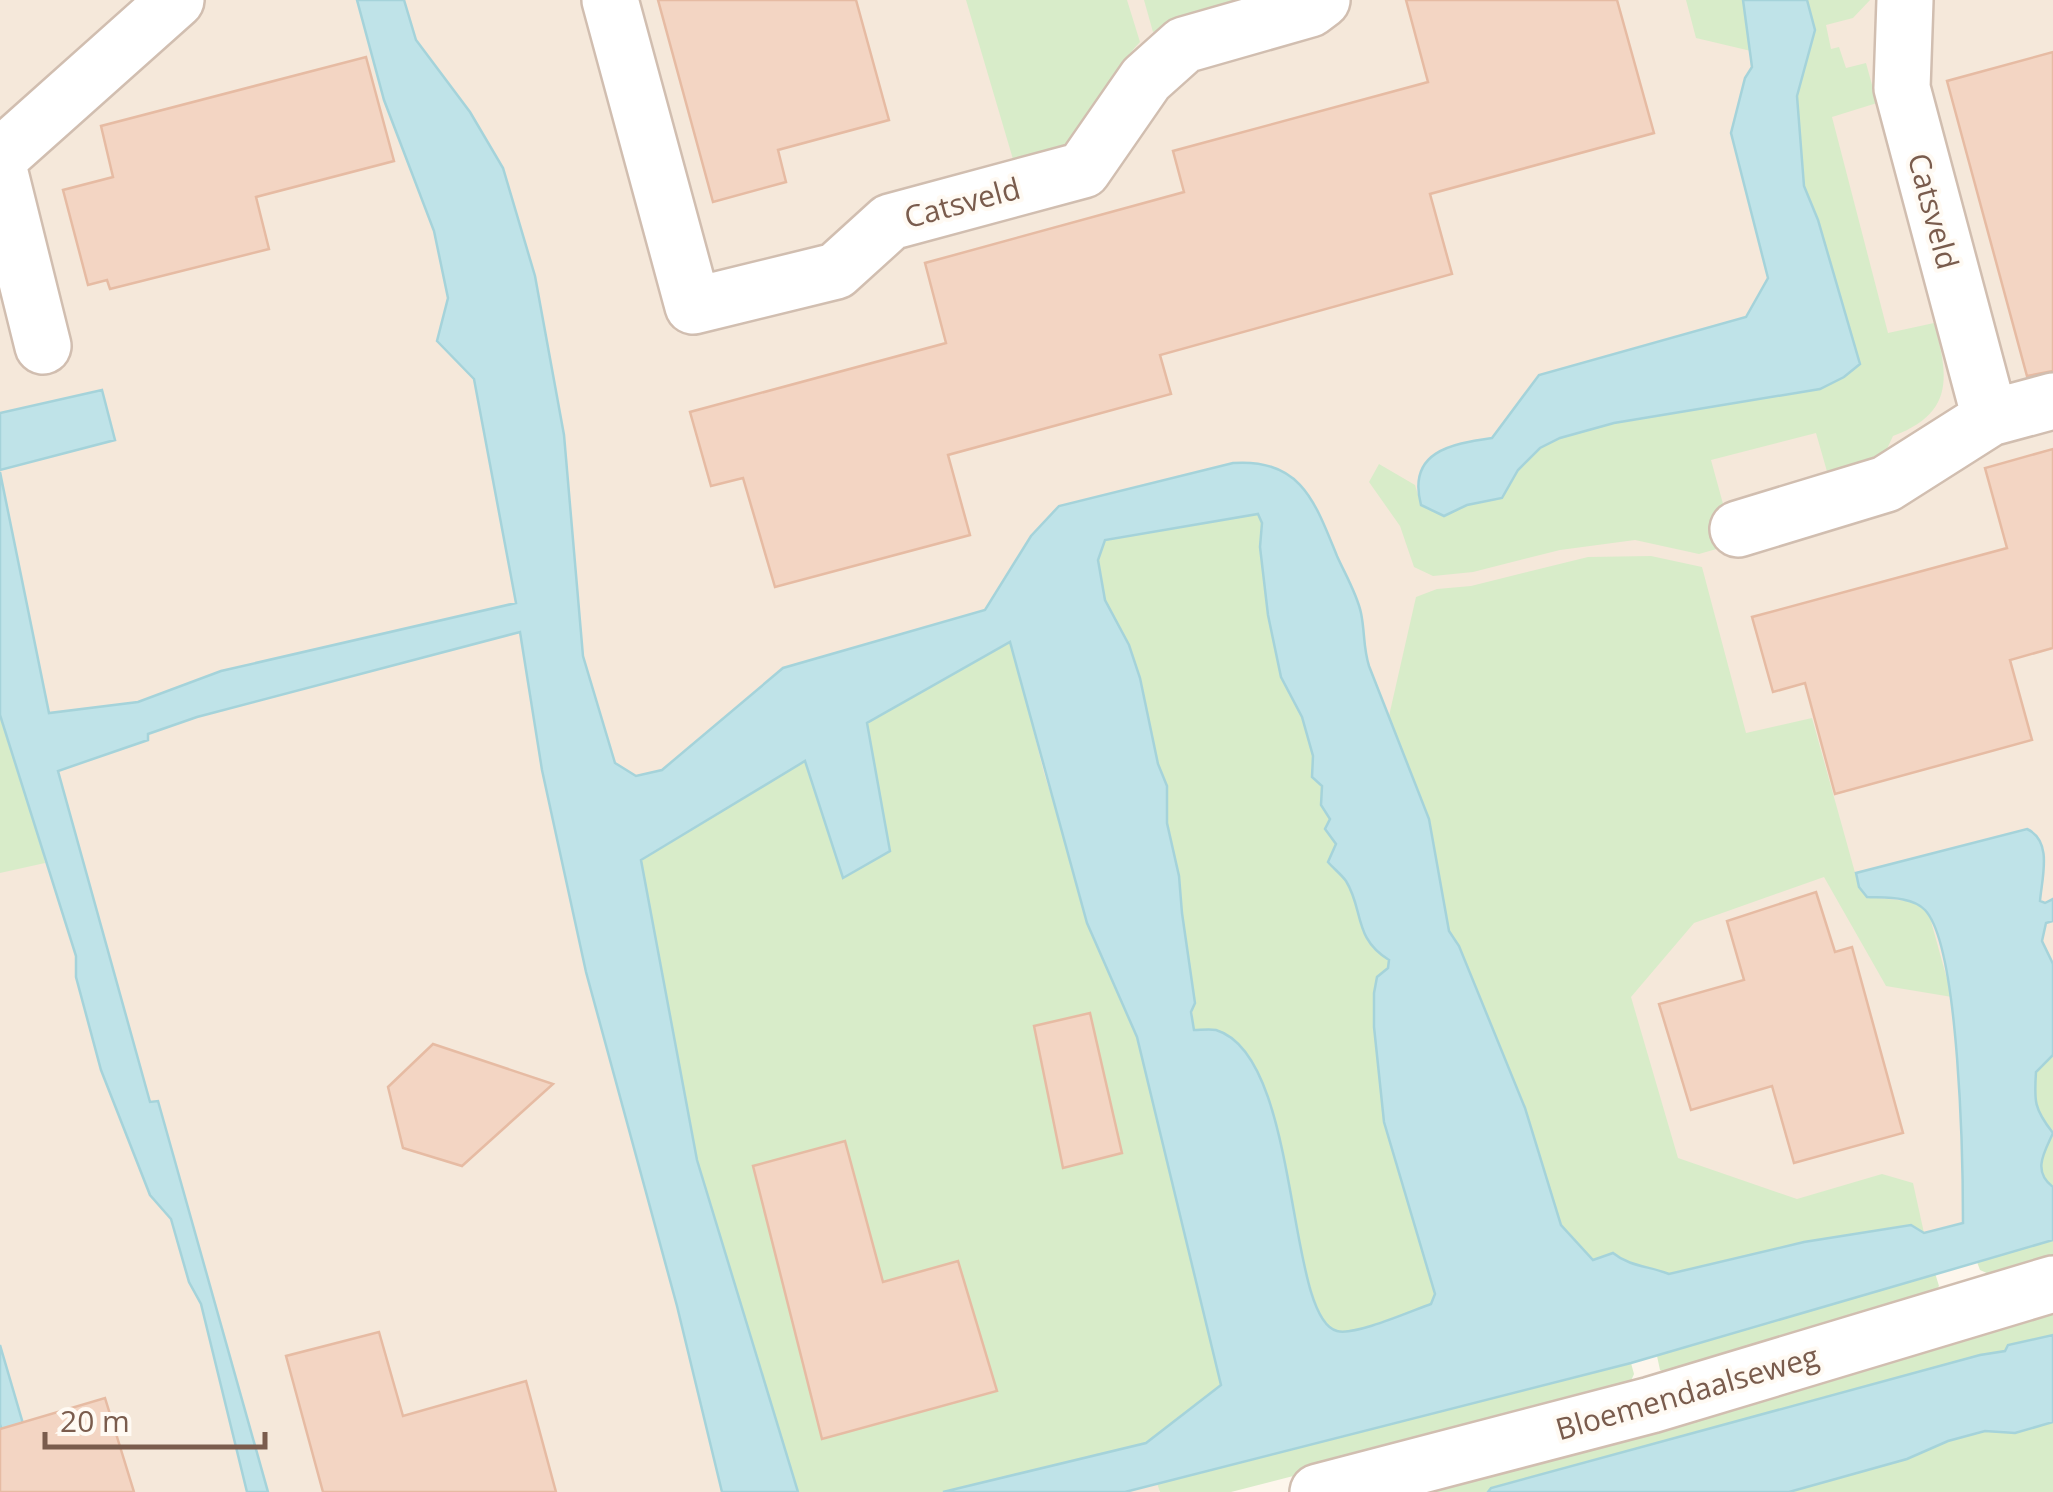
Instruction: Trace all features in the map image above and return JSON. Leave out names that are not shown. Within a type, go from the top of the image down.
[{"type":"street","points":[[0,157],[176,0]]},
{"type":"street","name":"Catsveld","points":[[610,0],[693,306],[836,271],[890,222],[1083,170],[1146,79],[1184,45],[1310,10],[1322,0]]},
{"type":"street","name":"Catsveld","points":[[1905,0],[1902,88],[1990,418]]},
{"type":"street","points":[[0,174],[43,346]]},
{"type":"street","points":[[1738,529],[1886,484],[1990,418],[2053,401]]},
{"type":"street","name":"Bloemendaalseweg","points":[[1318,1492],[1651,1405],[2053,1284]]},
{"type":"shaded area","points":[[0,0],[2053,0],[2053,1237],[1158,1492],[0,1492]]},
{"type":"green space","points":[[966,0],[1127,0],[1140,42],[1071,140],[1054,152],[1015,166]]},
{"type":"green space","points":[[1144,0],[1254,0],[1153,32]]},
{"type":"green space","points":[[1686,0],[1743,0],[1751,51],[1696,38]]},
{"type":"green space","points":[[1807,0],[1870,0],[1853,18],[1826,25],[1831,49],[1839,47],[1846,68],[1866,63],[1877,103],[1832,117],[1888,333],[1934,323],[1944,376],[1937,404],[1913,427],[1893,436],[1878,468],[1830,482],[1816,433],[1711,460],[1734,544],[1699,554],[1635,540],[1560,550],[1473,572],[1433,576],[1414,567],[1400,526],[1369,482],[1379,464],[1415,485],[1421,505],[1444,516],[1467,505],[1502,498],[1518,470],[1540,448],[1560,438],[1614,423],[1844,377],[1859,364],[1818,220],[1804,187],[1797,97],[1815,30]]},
{"type":"green space","points":[[1258,514],[1262,523],[1260,547],[1268,615],[1281,677],[1302,717],[1313,756],[1312,776],[1323,786],[1321,804],[1331,820],[1336,844],[1328,862],[1346,881],[1371,944],[1389,960],[1388,968],[1377,977],[1374,993],[1384,1122],[1435,1294],[1432,1304],[1344,1332],[1335,1331],[1323,1319],[1312,1293],[1278,1137],[1261,1082],[1194,1030],[1179,876],[1167,823],[1167,786],[1158,764],[1140,678],[1129,645],[1105,600],[1098,560],[1105,540]]},
{"type":"green space","points":[[1651,556],[1702,567],[1746,733],[1812,718],[1859,887],[1867,897],[1917,902],[1929,914],[1952,997],[1886,986],[1824,877],[1694,923],[1631,997],[1678,1158],[1797,1199],[1882,1174],[1913,1183],[1924,1233],[1911,1225],[1804,1242],[1669,1274],[1617,1258],[1593,1260],[1561,1225],[1525,1108],[1459,946],[1449,931],[1429,819],[1389,716],[1416,597],[1437,589],[1471,586],[1588,557]]},
{"type":"green space","points":[[1011,642],[1087,923],[1137,1037],[1221,1385],[1146,1443],[943,1492],[798,1492],[697,1160],[641,860],[805,760],[842,877],[889,851],[867,723]]},
{"type":"green space","points":[[0,715],[38,829],[45,863],[0,873]]},
{"type":"green space","points":[[2053,1055],[2053,1133],[2039,1111],[2035,1090],[2036,1072]]},
{"type":"green space","points":[[2053,1133],[2053,1187],[2041,1168]]},
{"type":"green space","points":[[2053,1240],[2053,1264],[2000,1279],[1980,1270],[1977,1262]]},
{"type":"green space","points":[[1935,1273],[1939,1286],[1927,1302],[1676,1377],[1660,1370],[1657,1356]]},
{"type":"green space","points":[[2053,1309],[2053,1335],[2009,1345],[2006,1350],[1491,1488],[1488,1492],[1406,1492]]},
{"type":"green space","points":[[1631,1363],[1634,1374],[1627,1390],[1231,1492],[1160,1492],[1157,1483]]},
{"type":"green space","points":[[2053,1422],[2053,1492],[1789,1492],[1907,1459],[1948,1441],[1985,1431],[2015,1433]]},
{"type":"water","points":[[357,0],[404,0],[416,40],[470,112],[503,168],[535,276],[564,435],[583,656],[615,763],[636,776],[662,770],[783,668],[985,610],[1031,536],[1059,506],[1233,463],[1275,468],[1302,487],[1312,502],[1357,599],[1369,666],[1429,819],[1449,931],[1459,946],[1525,1108],[1561,1225],[1593,1260],[1613,1253],[1633,1264],[1669,1274],[1804,1242],[1911,1225],[1924,1233],[1963,1223],[1957,1059],[1946,966],[1937,932],[1920,905],[1867,897],[1859,887],[1856,873],[2027,829],[2043,851],[2040,901],[2053,899],[2053,921],[2046,923],[2042,941],[2053,964],[2053,1055],[2036,1072],[2035,1090],[2039,1111],[2053,1133],[2041,1168],[2053,1187],[2053,1240],[1631,1363],[1125,1492],[943,1492],[1146,1443],[1221,1385],[1137,1037],[1087,923],[1010,642],[867,723],[890,851],[843,878],[805,761],[641,860],[697,1160],[798,1492],[722,1492],[677,1306],[586,972],[542,770],[520,632],[197,717],[148,734],[148,740],[58,771],[150,1102],[158,1101],[268,1492],[247,1492],[201,1304],[189,1282],[171,1219],[150,1195],[101,1070],[76,977],[76,956],[0,715],[0,472],[49,713],[138,702],[221,671],[516,603],[474,379],[437,341],[448,298],[434,231],[384,100]],"holes":[[[1258,514],[1262,523],[1260,547],[1268,615],[1281,677],[1302,717],[1313,756],[1312,777],[1322,786],[1321,805],[1330,819],[1325,829],[1336,844],[1328,862],[1352,892],[1364,933],[1389,960],[1388,968],[1377,977],[1374,993],[1384,1122],[1435,1294],[1431,1304],[1345,1332],[1337,1331],[1320,1315],[1308,1282],[1278,1133],[1264,1086],[1244,1050],[1216,1030],[1194,1030],[1191,1012],[1195,1003],[1179,876],[1167,823],[1167,786],[1158,764],[1140,678],[1129,645],[1105,600],[1098,560],[1105,540]]]},
{"type":"water","points":[[1743,0],[1807,0],[1815,30],[1797,96],[1804,186],[1818,220],[1860,364],[1820,389],[1614,423],[1560,438],[1540,448],[1518,470],[1502,498],[1467,505],[1444,516],[1421,505],[1418,487],[1426,462],[1447,448],[1492,438],[1539,375],[1746,317],[1768,278],[1731,133],[1745,78],[1752,67]]},
{"type":"water","points":[[102,390],[115,440],[0,470],[0,413]]},
{"type":"water","points":[[2053,1335],[2053,1422],[2015,1433],[1985,1431],[1948,1441],[1907,1459],[1789,1492],[1488,1492],[1491,1488]]},
{"type":"water","points":[[0,1345],[43,1492],[21,1492],[0,1424]]},
{"type":"building","points":[[658,0],[856,0],[889,120],[778,150],[786,182],[713,202]]},
{"type":"building","points":[[1406,0],[1617,0],[1654,133],[1430,194],[1452,274],[1160,355],[1171,394],[948,455],[970,535],[775,587],[743,478],[711,486],[690,412],[946,343],[925,263],[1184,192],[1173,151],[1428,82]]},
{"type":"building","points":[[2053,52],[2053,371],[2027,376],[1947,81]]},
{"type":"building","points":[[366,57],[394,161],[256,197],[269,249],[110,289],[107,280],[88,285],[63,190],[113,177],[101,126]]},
{"type":"building","points":[[2053,449],[2053,648],[2010,660],[2032,740],[1835,794],[1805,683],[1773,692],[1752,617],[2007,548],[1985,468]]},
{"type":"building","points":[[1816,892],[1835,952],[1852,947],[1903,1133],[1794,1163],[1772,1086],[1691,1110],[1659,1004],[1744,980],[1727,921]]},
{"type":"building","points":[[1090,1013],[1122,1153],[1063,1168],[1034,1026]]},
{"type":"building","points":[[433,1044],[553,1084],[462,1166],[403,1148],[388,1087]]},
{"type":"building","points":[[845,1141],[883,1282],[958,1261],[997,1391],[822,1439],[753,1166]]},
{"type":"building","points":[[379,1332],[403,1416],[526,1381],[556,1492],[323,1492],[286,1356]]},
{"type":"building","points":[[105,1398],[134,1492],[0,1492],[0,1429]]}]
